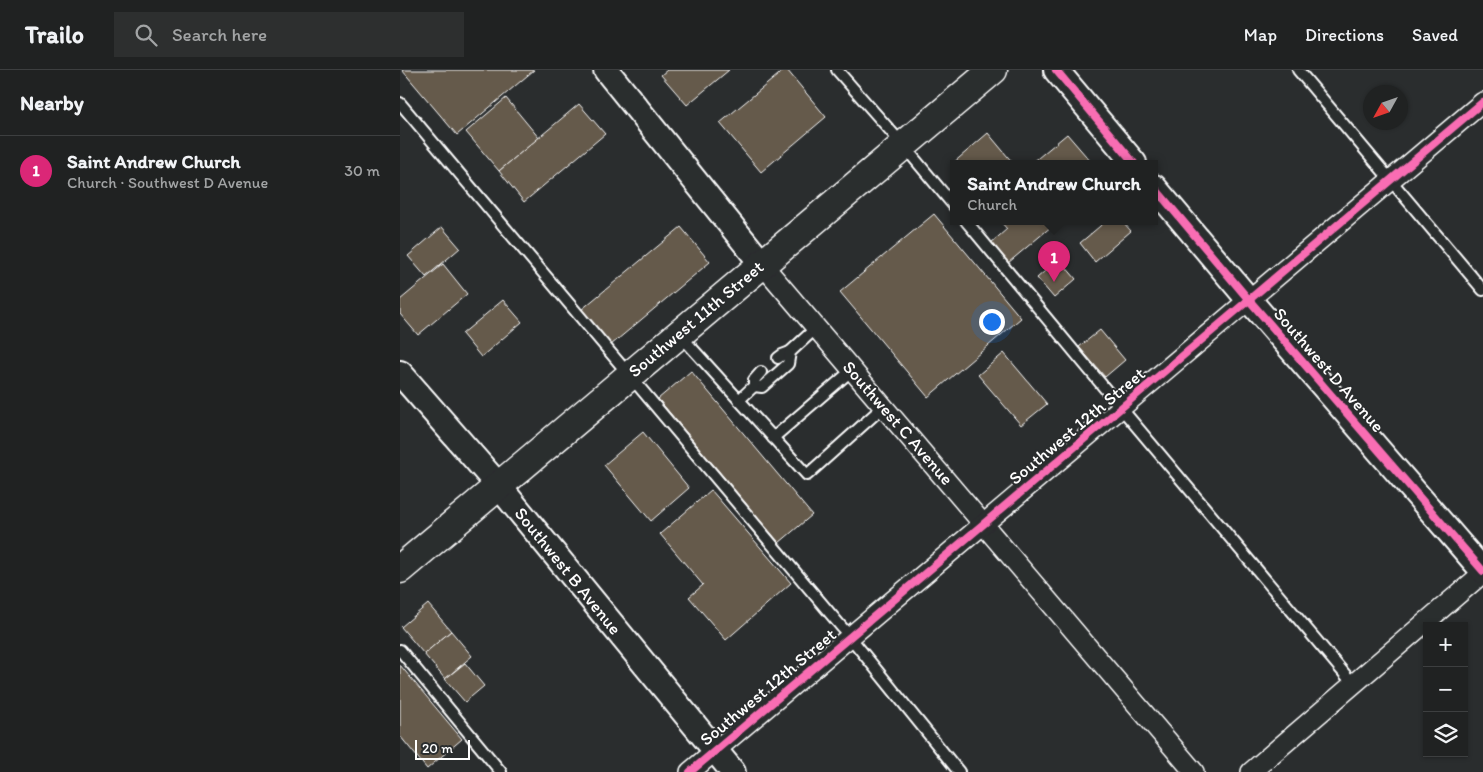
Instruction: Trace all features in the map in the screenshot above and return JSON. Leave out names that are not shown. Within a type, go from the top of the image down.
[{"type":"main road","name":"Southwest 11th Street","points":[[400,570],[498,485],[992,70]]},
{"type":"street","name":"Southwest C Avenue","points":[[606,70],[762,264],[1194,772]]},
{"type":"street","points":[[1056,70],[1131,160]]},
{"type":"street","name":"Southwest 12th Street","points":[[690,772],[1483,102]]},
{"type":"street","name":"Southwest D Avenue","points":[[1158,192],[1483,572]]},
{"type":"street","name":"Southwest B Avenue","points":[[400,373],[498,485],[733,772]]},
{"type":"street","points":[[1251,772],[1483,572]]},
{"type":"lane","points":[[837,70],[950,201]]},
{"type":"lane","points":[[1298,70],[1483,290]]},
{"type":"lane","points":[[400,102],[631,374],[850,637],[959,772]]},
{"type":"lane","points":[[969,225],[1354,685]]},
{"type":"lane","points":[[778,358],[782,354],[790,352],[816,328]]},
{"type":"lane","points":[[679,334],[807,475],[884,406]]},
{"type":"lane","points":[[754,386],[762,387],[788,364],[790,352]]},
{"type":"lane","points":[[773,438],[852,370]]},
{"type":"lane","points":[[739,400],[754,386],[754,380],[761,372]]},
{"type":"lane","points":[[400,650],[501,772]]},
{"type":"building","points":[[402,70],[534,70],[457,135]]},
{"type":"building","points":[[667,70],[729,70],[687,105],[661,75]]},
{"type":"building","points":[[784,70],[787,70],[826,117],[761,172],[720,123]]},
{"type":"building","points":[[506,98],[539,138],[499,171],[466,132]]},
{"type":"building","points":[[579,104],[605,134],[524,202],[499,171]]},
{"type":"building","points":[[988,133],[1010,160],[957,160]]},
{"type":"building","points":[[1067,134],[1089,160],[1036,160]]},
{"type":"building","points":[[934,214],[1021,318],[928,397],[840,292]]},
{"type":"building","points":[[1004,225],[1053,225],[1008,263],[991,243],[1007,229]]},
{"type":"building","points":[[1101,225],[1126,225],[1131,231],[1095,262],[1080,243]]},
{"type":"building","points":[[442,227],[460,248],[426,277],[408,256]]},
{"type":"building","points":[[681,227],[710,262],[611,345],[581,310]]},
{"type":"building","points":[[1059,259],[1076,279],[1054,298],[1037,278]]},
{"type":"building","points":[[443,264],[467,294],[418,335],[400,314],[400,300]]},
{"type":"building","points":[[503,300],[522,322],[481,357],[462,334]]},
{"type":"building","points":[[1100,330],[1125,360],[1105,377],[1079,347]]},
{"type":"building","points":[[1004,353],[1047,404],[1021,425],[978,375]]},
{"type":"building","points":[[691,371],[812,515],[779,543],[658,399]]},
{"type":"building","points":[[643,432],[689,488],[651,521],[604,465]]},
{"type":"building","points":[[711,490],[791,583],[726,640],[689,597],[703,585],[660,534]]},
{"type":"building","points":[[428,604],[451,631],[424,654],[401,627]]},
{"type":"building","points":[[451,631],[472,656],[445,679],[424,654]]},
{"type":"building","points":[[465,663],[484,686],[465,702],[445,679]]},
{"type":"building","points":[[400,665],[462,739],[427,769],[400,736]]},
{"type":"cycle path","points":[[1056,70],[1131,160]]},
{"type":"cycle path","points":[[690,772],[1483,102]]},
{"type":"cycle path","points":[[1158,192],[1483,571]]},
{"type":"place","name":"Saint Andrew Church","points":[[1054,282]]}]
